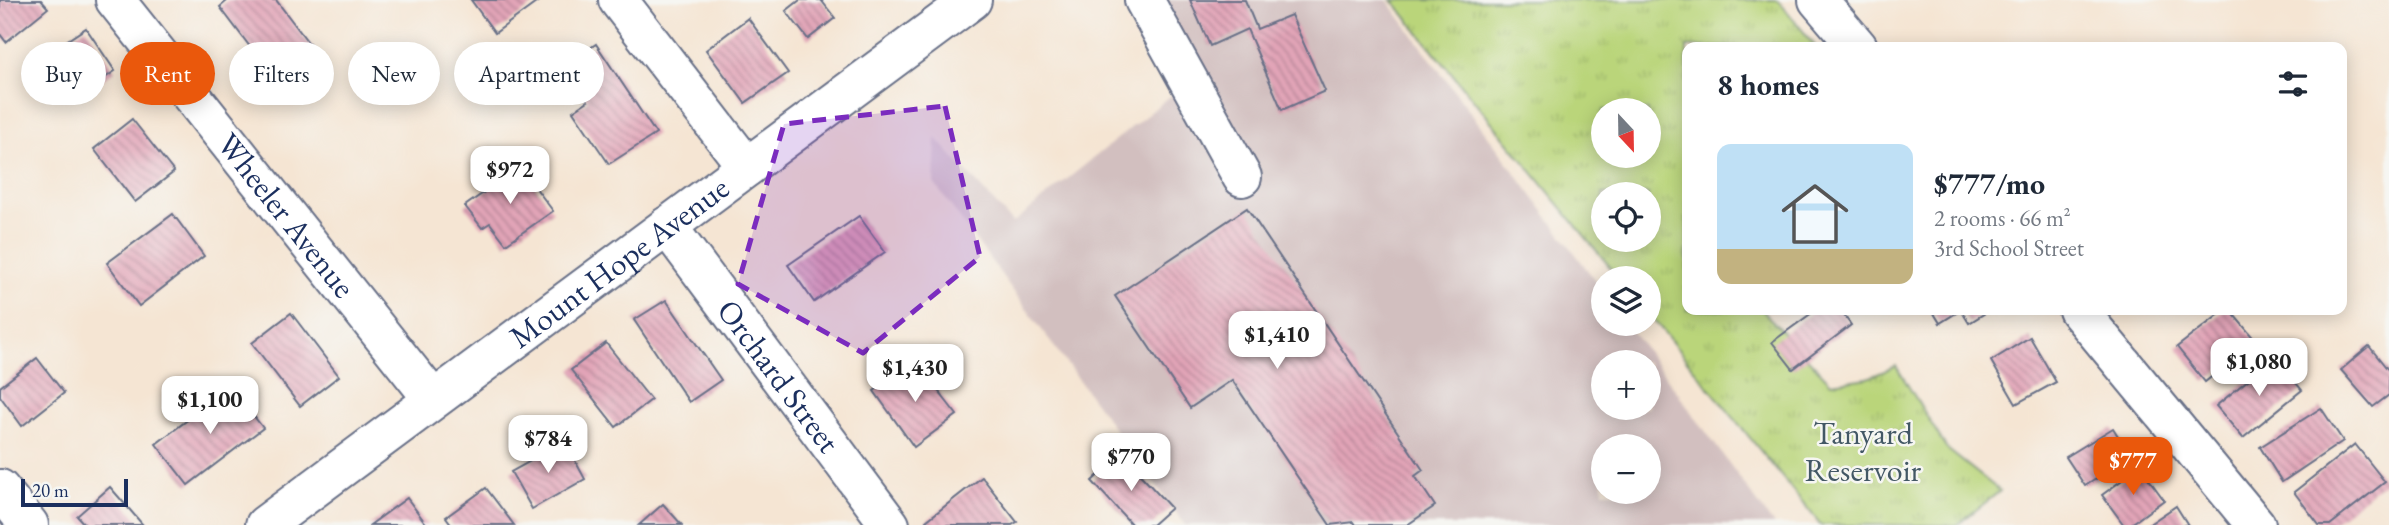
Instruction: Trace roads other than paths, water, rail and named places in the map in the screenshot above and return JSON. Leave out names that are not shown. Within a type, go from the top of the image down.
[{"type":"street","name":"Wheeler Avenue","points":[[115,0],[432,398]]},
{"type":"street","points":[[618,0],[747,167]]},
{"type":"street","name":"Mount Hope Avenue","points":[[265,525],[432,398],[972,0]]},
{"type":"street","points":[[1144,0],[1242,177]]},
{"type":"street","points":[[1818,0],[1854,42]]},
{"type":"street","name":"Orchard Street","points":[[667,226],[890,525]]},
{"type":"street","points":[[2082,315],[2256,525]]},
{"type":"street","points":[[0,489],[29,525]]},
{"type":"park label","name":"Tanyard Reservoir","points":[[1863,452]]}]
